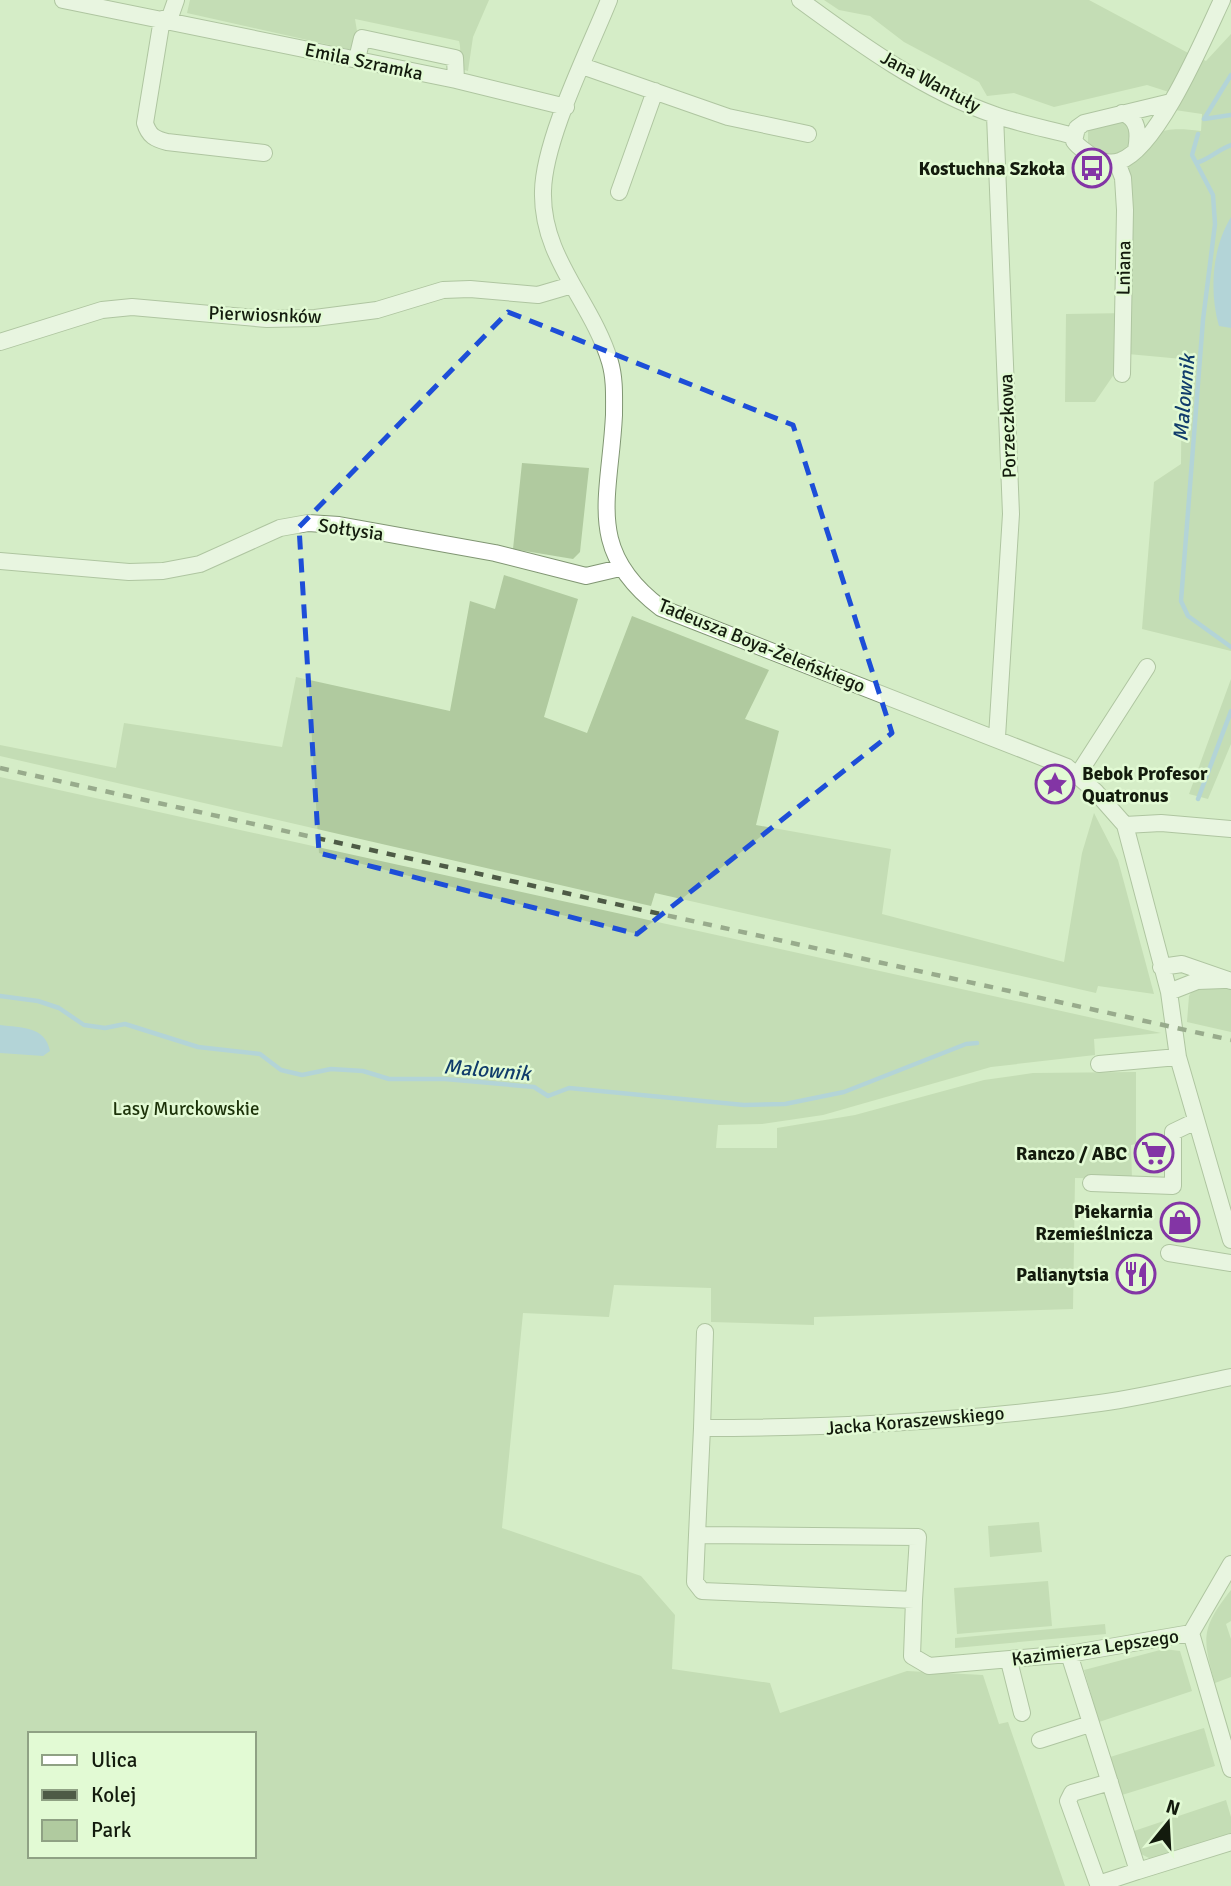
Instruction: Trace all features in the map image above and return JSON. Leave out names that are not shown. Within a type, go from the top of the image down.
[{"type":"street","name":"Emila Szramka","points":[[63,0],[539,97],[566,107]]},
{"type":"street","points":[[176,0],[165,20],[145,123],[148,132],[155,139],[167,142],[264,153]]},
{"type":"street","name":"Tadeusza Boya-Żeleńskiego","points":[[609,0],[566,107],[545,171],[543,204],[555,256],[598,331],[614,380],[606,518],[611,547],[620,568],[642,594],[661,608],[997,737],[1067,767],[1125,825]]},
{"type":"street","name":"Jana Wantuły","points":[[800,0],[902,69],[995,115],[1074,136],[1076,145],[1097,159],[1117,162]]},
{"type":"street","points":[[1117,162],[1136,149],[1163,118],[1179,92],[1222,0]]},
{"type":"street","points":[[582,66],[728,117],[808,134]]},
{"type":"street","points":[[619,192],[655,91]]},
{"type":"street","points":[[1074,136],[1084,123],[1171,102]]},
{"type":"street","points":[[1122,113],[1132,117],[1135,123],[1136,149]]},
{"type":"street","name":"Porzeczkowa","points":[[995,115],[1011,514],[997,737]]},
{"type":"street","name":"Lniana","points":[[1117,162],[1123,178],[1125,210],[1122,374]]},
{"type":"street","name":"Pierwiosnków","points":[[0,342],[102,310],[132,307],[267,319],[315,318],[377,310],[443,290],[470,289],[538,295],[572,285]]},
{"type":"street","name":"Sołtysia","points":[[0,561],[129,572],[163,571],[200,564],[280,528],[308,523],[339,525],[495,553],[586,576],[620,568]]},
{"type":"street","points":[[1077,776],[1147,667]]},
{"type":"street","points":[[1231,829],[1161,823],[1125,825],[1169,992],[1178,1058],[1231,1240]]},
{"type":"street","points":[[1161,967],[1182,964],[1229,980]]},
{"type":"street","points":[[1169,992],[1197,981],[1229,980]]},
{"type":"street","points":[[1099,1064],[1178,1058]]},
{"type":"street","points":[[1091,1183],[1173,1186],[1173,1132],[1196,1121]]},
{"type":"street","points":[[1170,1253],[1231,1263]]},
{"type":"street","points":[[697,1535],[918,1537],[914,1600],[702,1591],[695,1582],[705,1332]]},
{"type":"street","name":"Jacka Koraszewskiego","points":[[702,1429],[815,1428],[950,1418],[1101,1403],[1231,1377]]},
{"type":"street","name":"Kazimierza Lepszego","points":[[914,1600],[910,1648],[912,1656],[920,1664],[929,1666],[1009,1661],[1069,1654],[1191,1633],[1231,1564]]},
{"type":"street","points":[[1191,1633],[1231,1769]]},
{"type":"street","points":[[1069,1654],[1138,1871]]},
{"type":"street","points":[[1009,1661],[1022,1713]]},
{"type":"street","points":[[1040,1740],[1090,1724]]},
{"type":"street","points":[[1110,1782],[1072,1793],[1068,1801],[1098,1884],[1231,1842]]},
{"type":"highlighted area","points":[[508,312],[793,425],[892,733],[637,934],[319,853],[299,527]]},
{"type":"green space","points":[[190,0],[489,0],[473,37],[468,71],[461,69],[459,41],[355,19],[357,31],[352,50],[187,13]]},
{"type":"green space","points":[[824,0],[1089,0],[1190,54],[1172,93],[1147,85],[1054,107],[1014,93],[987,96],[979,82],[904,42],[870,16],[839,10]]},
{"type":"green space","points":[[1231,34],[1231,651],[1142,629],[1154,482],[1181,464],[1182,359],[1128,354],[1095,402],[1065,402],[1066,314],[1128,313],[1125,168],[1144,154],[1157,134],[1180,129],[1201,131],[1202,114],[1175,110],[1200,58],[1206,61]]},
{"type":"green space","points":[[1122,121],[1132,130],[1129,150],[1108,157],[1088,145],[1088,128]]},
{"type":"green space","points":[[522,463],[589,468],[580,552],[573,559],[513,549]]},
{"type":"green space","points":[[504,575],[578,599],[544,717],[587,733],[632,616],[769,670],[745,719],[779,731],[756,825],[891,849],[882,914],[1064,962],[1082,853],[1094,813],[1118,860],[1154,994],[1098,986],[1096,993],[655,893],[651,906],[0,756],[0,745],[116,768],[124,723],[282,747],[296,677],[450,711],[470,601],[495,609]]},
{"type":"green space","points":[[1231,679],[1231,744],[1208,799],[1189,794]]},
{"type":"green space","name":"Lasy Murckowskie","points":[[0,777],[1161,1033],[1094,1039],[1095,1055],[991,1067],[823,1115],[762,1124],[718,1125],[716,1148],[777,1148],[777,1128],[855,1115],[984,1080],[1033,1073],[1136,1072],[1136,1144],[1131,1145],[1132,1179],[1075,1178],[1073,1309],[814,1317],[814,1325],[711,1322],[711,1288],[614,1285],[609,1317],[523,1313],[502,1528],[641,1576],[675,1615],[672,1669],[770,1683],[780,1713],[907,1671],[983,1675],[999,1724],[1008,1722],[1065,1886],[0,1886]]},
{"type":"green space","points":[[1207,984],[1231,989],[1231,1032],[1187,1022],[1189,996],[1194,987]]},
{"type":"green space","points":[[1039,1522],[1042,1552],[990,1557],[988,1526]]},
{"type":"green space","points":[[1048,1581],[1052,1626],[957,1634],[954,1588]]},
{"type":"green space","points":[[1231,1590],[1231,1621],[1226,1624],[1231,1639],[1231,1677],[1215,1683],[1206,1644],[1207,1634],[1214,1614]]},
{"type":"green space","points":[[1105,1624],[1106,1634],[955,1648],[955,1638]]},
{"type":"green space","points":[[1164,1649],[1180,1651],[1192,1691],[1099,1722],[1084,1670]]},
{"type":"green space","points":[[1204,1728],[1215,1766],[1122,1795],[1110,1757]]},
{"type":"green space","points":[[1226,1800],[1231,1817],[1231,1839],[1155,1861],[1141,1854],[1134,1831]]},
{"type":"water","points":[[1231,217],[1231,328],[1219,326],[1213,285],[1216,256]]},
{"type":"water","points":[[0,1025],[38,1033],[50,1051],[43,1056],[0,1053]]},
{"type":"waterway","points":[[1204,119],[1231,75]]},
{"type":"waterway","name":"Malownik","points":[[1204,119],[1231,115]]},
{"type":"waterway","name":"Malownik","points":[[1198,134],[1192,155],[1213,195],[1215,224],[1203,320],[1181,601],[1188,616],[1231,647]]},
{"type":"waterway","points":[[1196,163],[1231,145]]},
{"type":"waterway","name":"Malownik","points":[[1198,799],[1231,711]]},
{"type":"waterway","name":"Malownik","points":[[0,996],[38,1001],[59,1008],[84,1025],[105,1028],[125,1024],[198,1047],[260,1054],[281,1070],[302,1075],[331,1069],[363,1071],[389,1079],[445,1079],[534,1087],[548,1096],[569,1088],[744,1105],[785,1104],[844,1092],[966,1044],[977,1043]]},
{"type":"railway","points":[[0,768],[1231,1040]]},
{"type":"place","name":"Kostuchna Szkoła","points":[[1092,168]]},
{"type":"place","name":"Bebok Profesor Quatronus","points":[[1055,784]]},
{"type":"place","name":"Ranczo / ABC","points":[[1154,1153]]},
{"type":"place","name":"Piekarnia Rzemieślnicza","points":[[1180,1222]]},
{"type":"place","name":"Palianytsia","points":[[1136,1274]]}]
